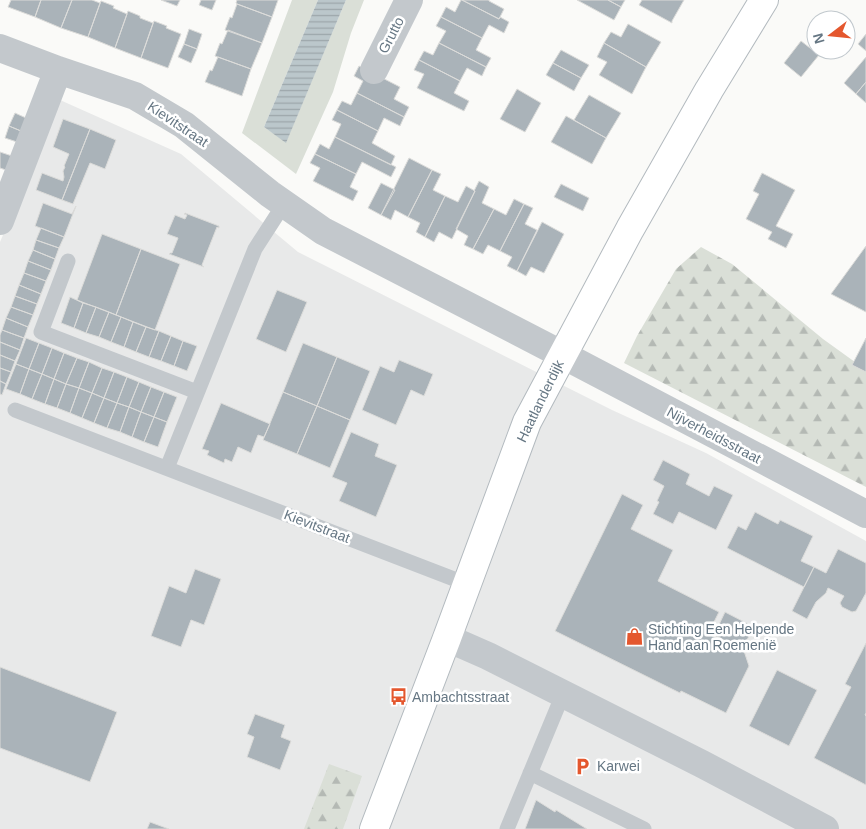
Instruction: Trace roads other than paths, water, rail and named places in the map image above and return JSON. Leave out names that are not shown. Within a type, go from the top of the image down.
[{"type":"street","name":"Grutto","points":[[374,70],[409,0]]},
{"type":"street","name":"Haatlanderdijk","points":[[374,829],[447,638],[526,422],[630,229],[709,90],[764,0]]},
{"type":"street","name":"Kievitstraat","points":[[0,48],[135,96],[184,125],[270,194],[323,232],[563,355]]},
{"type":"street","points":[[0,221],[58,70]]},
{"type":"street","name":"Nijverheidsstraat","points":[[563,355],[864,510]]},
{"type":"street","points":[[447,638],[488,656],[702,764],[825,829]]},
{"type":"lane","points":[[166,468],[255,249],[284,204]]},
{"type":"lane","points":[[68,261],[41,332],[197,392]]},
{"type":"lane","name":"Kievitstraat","points":[[15,410],[467,584]]},
{"type":"lane","points":[[507,829],[562,694]]},
{"type":"lane","points":[[530,772],[644,829]]},
{"type":"place","name":"Stichting Een Helpende Hand aan Roemenië","points":[[634,637]]},
{"type":"place","name":"Ambachtsstraat","points":[[398,697]]},
{"type":"place","name":"Karwei","points":[[583,766]]}]
